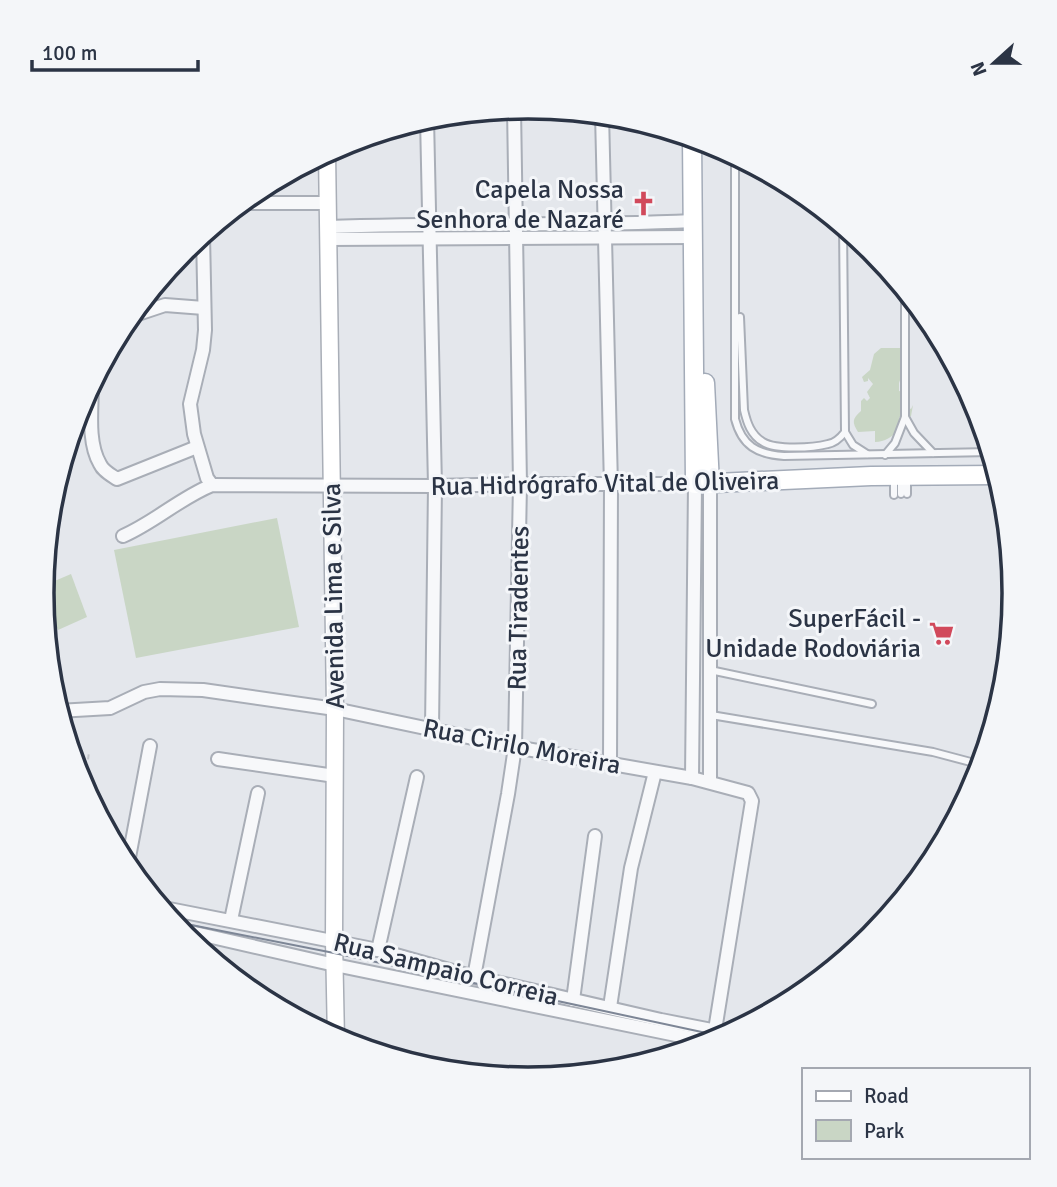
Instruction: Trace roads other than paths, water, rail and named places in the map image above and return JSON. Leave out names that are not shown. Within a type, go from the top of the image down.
[{"type":"main road","points":[[692,148],[702,484]]},
{"type":"main road","points":[[702,484],[704,153]]},
{"type":"main road","name":"Avenida Lima e Silva","points":[[327,164],[337,1027]]},
{"type":"main road","name":"Rua Hidrógrafo Vital de Oliveira","points":[[702,484],[810,486],[900,476],[988,475]]},
{"type":"street","name":"Rua Tiradentes","points":[[474,977],[515,747],[520,484],[516,119]]},
{"type":"street","points":[[603,125],[611,486],[610,764]]},
{"type":"street","points":[[427,130],[435,486],[432,728]]},
{"type":"street","points":[[259,203],[327,203]]},
{"type":"street","points":[[328,233],[428,223],[517,223],[605,231]]},
{"type":"street","points":[[328,233],[428,239],[517,238],[605,231],[693,229]]},
{"type":"street","points":[[123,536],[145,526],[195,492],[212,485],[197,447],[190,404],[203,350],[203,249]]},
{"type":"street","points":[[148,311],[165,305],[204,308]]},
{"type":"street","points":[[92,407],[93,445],[99,464],[117,479],[197,447]]},
{"type":"street","points":[[702,484],[710,782]]},
{"type":"street","points":[[692,778],[702,484]]},
{"type":"street","name":"Rua Hidrógrafo Vital de Oliveira","points":[[212,485],[702,484]]},
{"type":"street","name":"Rua Cirilo Moreira","points":[[69,710],[110,708],[144,692],[160,689],[203,690],[335,709],[515,747],[692,778],[748,793],[752,799],[713,1031]]},
{"type":"street","points":[[130,851],[150,746]]},
{"type":"street","points":[[218,759],[335,776]]},
{"type":"street","points":[[610,1007],[631,868],[655,772]]},
{"type":"street","points":[[378,950],[417,777]]},
{"type":"street","points":[[231,920],[258,793]]},
{"type":"street","points":[[573,1000],[595,836]]},
{"type":"street","name":"Rua Sampaio Correia","points":[[176,910],[378,950],[474,977],[610,1007],[699,1036]]},
{"type":"street","name":"Rua Sampaio Correia","points":[[200,935],[683,1042]]},
{"type":"lane","points":[[735,167],[735,419],[740,434],[754,449],[767,455],[981,452]]},
{"type":"lane","points":[[736,224],[744,410],[748,425],[762,442],[776,447],[829,444],[841,438],[845,432],[847,372],[842,238]]},
{"type":"lane","points":[[885,455],[895,443],[905,417],[905,305]]},
{"type":"lane","points":[[905,417],[914,433],[933,453]]},
{"type":"lane","points":[[845,432],[853,445],[867,454]]},
{"type":"lane","points":[[900,476],[901,495],[900,476]]},
{"type":"lane","points":[[709,670],[793,684],[872,704]]},
{"type":"lane","points":[[709,715],[933,752],[972,762]]},
{"type":"tram line","points":[[189,925],[707,1033]]},
{"type":"place","name":"Capela Nossa Senhora de Nazaré","points":[[644,204]]},
{"type":"place","name":"SuperFácil - Unidade Rodoviária","points":[[941,633]]}]
